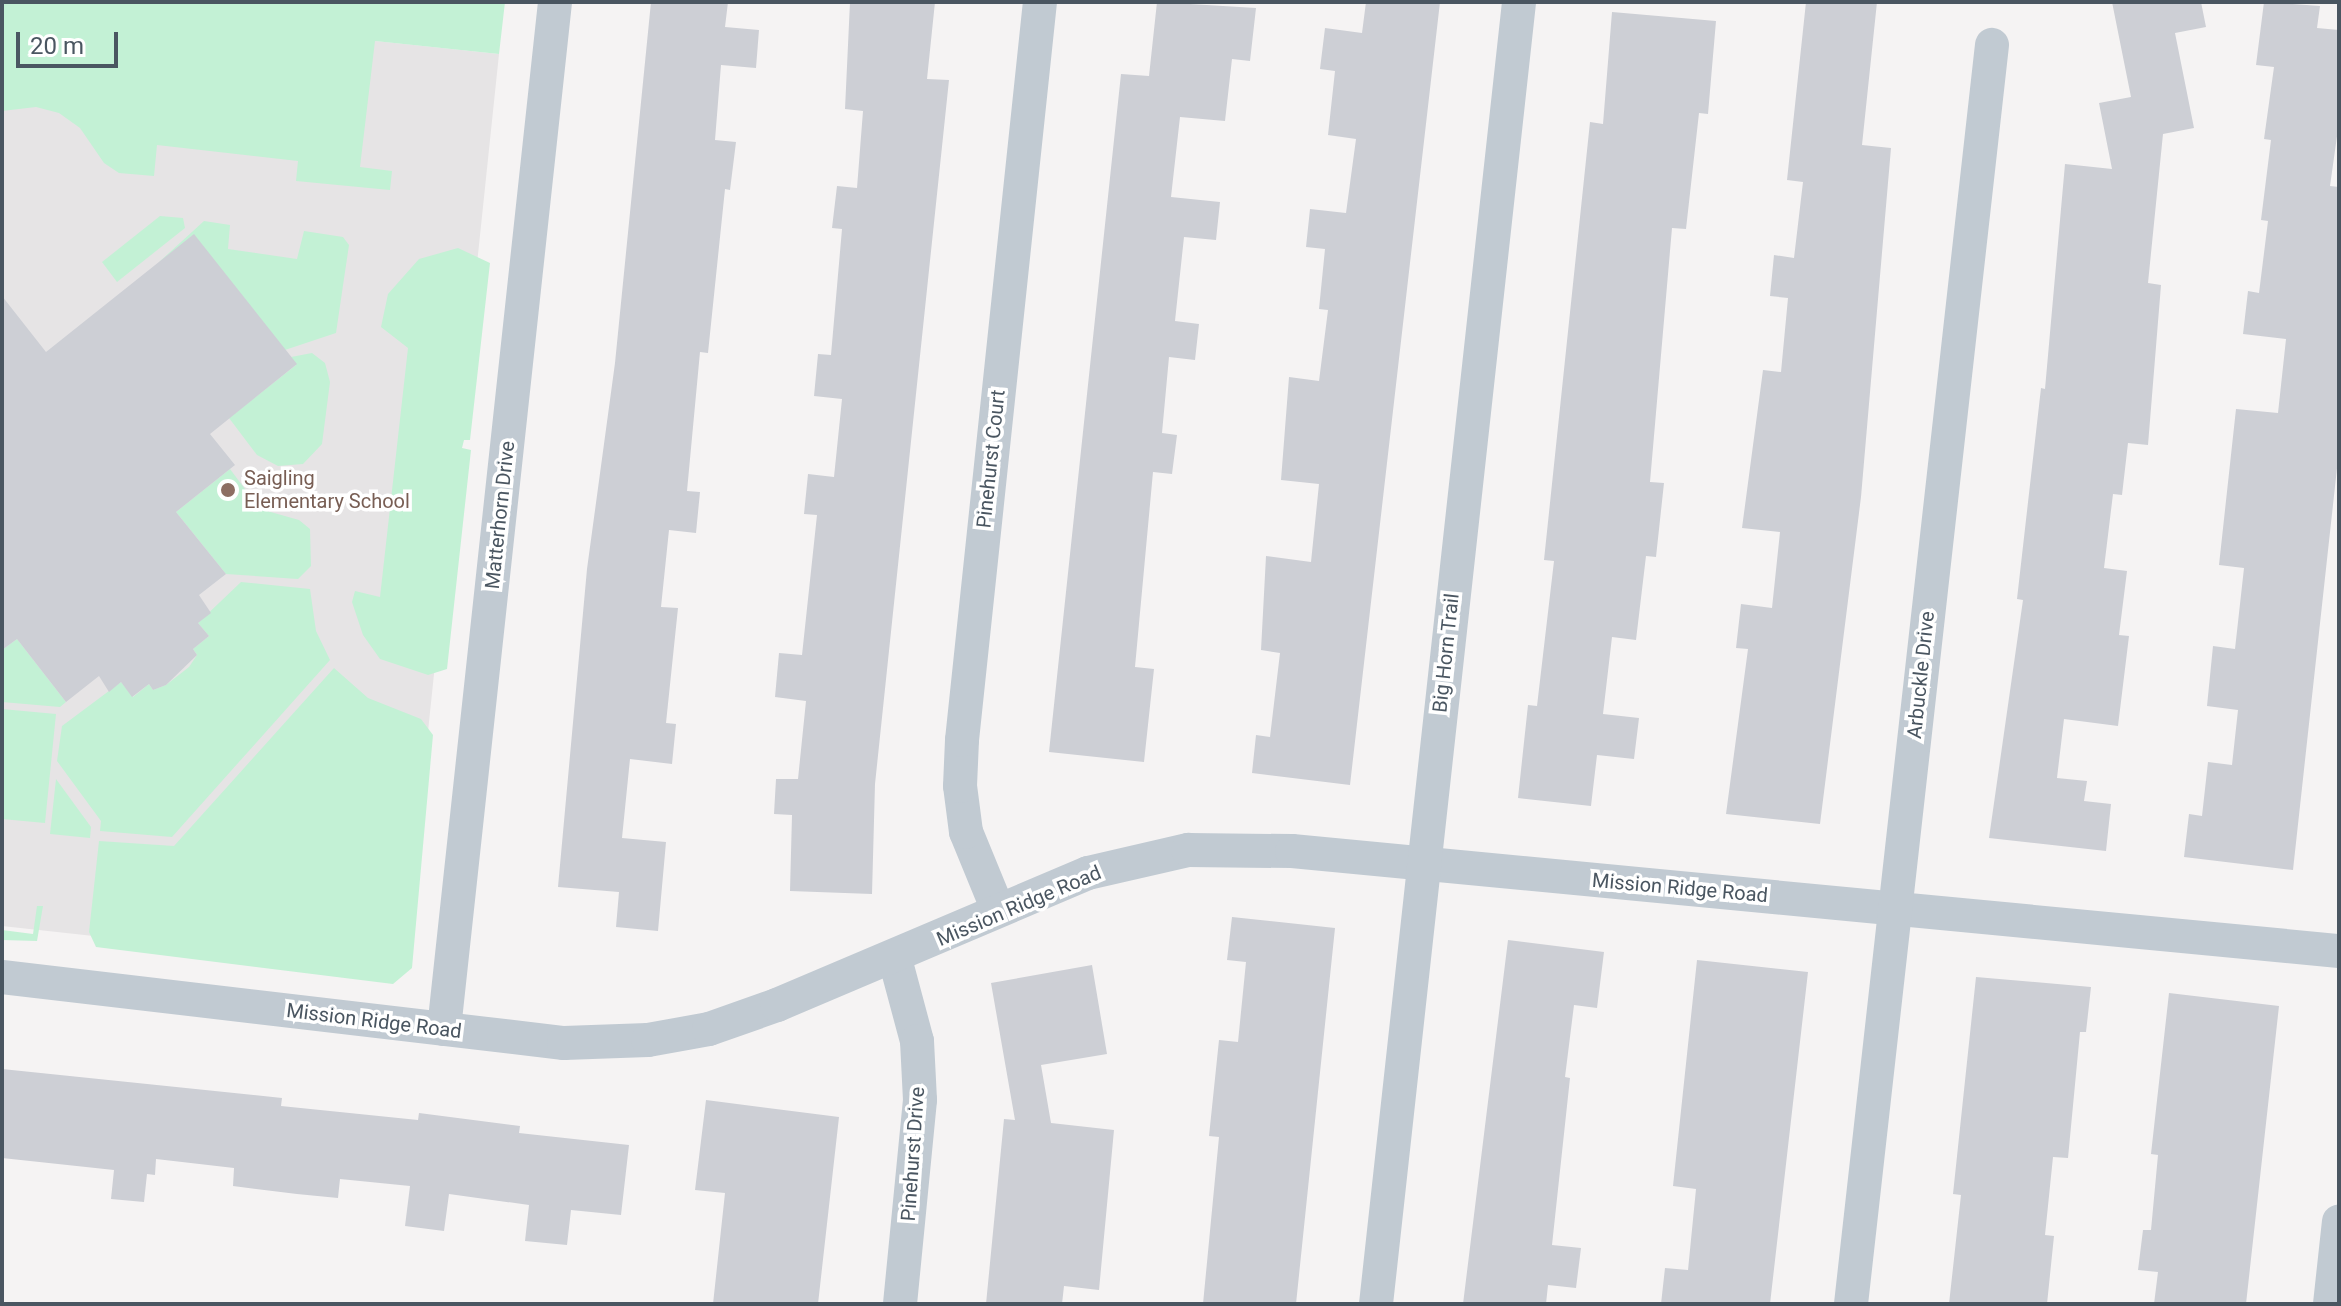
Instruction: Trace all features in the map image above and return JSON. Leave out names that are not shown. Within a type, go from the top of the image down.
[{"type":"street","name":"Matterhorn Drive","points":[[444,1029],[555,2]]},
{"type":"street","name":"Pinehurst Court","points":[[998,910],[966,832],[960,786],[962,740],[1040,2]]},
{"type":"street","name":"Big Horn Trail","points":[[1376,1304],[1519,2]]},
{"type":"street","name":"Arbuckle Drive","points":[[1851,1304],[1992,45]]},
{"type":"street","name":"Mission Ridge Road","points":[[2,977],[564,1043],[648,1040],[709,1029],[895,959],[998,910],[1088,873],[1188,850],[1292,851],[2339,951]]},
{"type":"street","name":"Pinehurst Drive","points":[[895,959],[917,1041],[920,1100],[900,1304]]},
{"type":"street","points":[[2330,1304],[2339,1221]]},
{"type":"shaded area","name":"Saigling Elementary School","points":[[2,2],[499,54],[403,970],[2,926]]},
{"type":"green space","points":[[2,2],[505,2],[499,54],[375,41],[360,167],[392,171],[390,190],[296,181],[298,161],[157,145],[154,176],[119,173],[104,163],[80,128],[59,113],[36,107],[2,111]]},
{"type":"green space","points":[[160,216],[183,218],[185,228],[117,282],[102,262]]},
{"type":"green space","points":[[204,221],[230,225],[228,249],[297,259],[304,231],[343,237],[349,245],[336,333],[285,350],[194,235],[158,263]]},
{"type":"green space","points":[[458,248],[490,263],[470,440],[464,440],[462,448],[471,450],[447,669],[428,675],[380,659],[363,635],[352,602],[355,591],[380,597],[408,348],[381,327],[388,294],[419,259]]},
{"type":"green space","points":[[312,353],[325,363],[330,382],[322,444],[303,464],[278,466],[257,455],[229,418],[296,365],[291,357]]},
{"type":"green space","points":[[230,469],[260,509],[299,520],[310,529],[311,566],[298,579],[226,574],[176,512]]},
{"type":"green space","points":[[241,582],[310,589],[316,631],[330,660],[172,837],[100,831],[101,821],[57,761],[62,726],[121,682],[133,697],[149,684],[153,690],[166,685],[189,667],[197,655],[193,649],[209,636],[198,623]]},
{"type":"green space","points":[[17,639],[66,702],[60,707],[2,702],[2,650]]},
{"type":"green space","points":[[334,668],[368,698],[421,719],[433,735],[412,968],[393,984],[96,947],[89,932],[99,841],[174,846]]},
{"type":"green space","points":[[2,709],[56,714],[45,823],[2,819]]},
{"type":"green space","points":[[56,779],[91,827],[90,838],[50,834]]},
{"type":"green space","points":[[37,906],[43,906],[37,941],[2,940],[2,930],[33,934]]},
{"type":"building","points":[[651,2],[728,2],[725,27],[759,30],[756,68],[721,65],[715,140],[736,142],[730,190],[725,189],[708,353],[700,352],[687,491],[700,492],[696,533],[669,530],[661,607],[678,608],[666,723],[676,724],[672,764],[630,759],[622,838],[666,842],[658,931],[616,927],[619,892],[558,887],[587,569],[615,363]]},
{"type":"building","points":[[850,2],[935,2],[927,79],[949,80],[875,784],[872,894],[790,891],[792,815],[774,814],[776,779],[798,779],[806,701],[775,697],[779,653],[802,655],[817,515],[804,514],[808,474],[834,477],[842,399],[814,396],[818,354],[831,355],[842,229],[832,228],[837,186],[857,188],[863,111],[845,109]]},
{"type":"building","points":[[1157,2],[1256,8],[1250,61],[1232,59],[1225,121],[1180,117],[1171,197],[1220,202],[1216,240],[1184,237],[1175,321],[1199,324],[1195,360],[1169,357],[1162,433],[1177,435],[1172,474],[1153,472],[1135,667],[1154,669],[1144,762],[1049,752],[1121,74],[1149,76]]},
{"type":"building","points":[[1366,2],[1440,2],[1350,785],[1252,773],[1256,735],[1270,737],[1280,653],[1261,650],[1266,556],[1311,562],[1319,484],[1281,480],[1289,377],[1319,381],[1328,310],[1319,309],[1325,249],[1306,247],[1310,209],[1346,213],[1356,139],[1328,135],[1335,71],[1320,69],[1325,28],[1362,33]]},
{"type":"building","points":[[1806,2],[1877,2],[1862,145],[1891,148],[1861,497],[1820,824],[1726,814],[1748,649],[1736,648],[1741,604],[1772,608],[1780,532],[1742,528],[1763,370],[1781,372],[1788,298],[1770,296],[1774,255],[1794,258],[1803,182],[1787,180]]},
{"type":"building","points":[[2112,2],[2201,2],[2206,27],[2175,33],[2194,128],[2163,134],[2148,283],[2161,285],[2148,445],[2128,443],[2122,495],[2113,494],[2104,568],[2127,571],[2119,635],[2129,636],[2118,726],[2064,719],[2057,778],[2087,781],[2084,801],[2111,804],[2106,851],[1989,838],[2023,600],[2017,599],[2041,388],[2045,389],[2065,164],[2112,169],[2099,103],[2131,97]]},
{"type":"building","points":[[2264,2],[2320,6],[2317,28],[2339,30],[2339,122],[2330,186],[2339,187],[2339,450],[2293,870],[2184,857],[2189,814],[2202,816],[2208,762],[2232,765],[2238,710],[2207,706],[2213,646],[2235,649],[2244,568],[2219,565],[2236,409],[2278,413],[2286,339],[2243,334],[2248,291],[2259,293],[2268,221],[2261,220],[2271,140],[2264,139],[2274,67],[2256,65]]},
{"type":"building","points":[[1612,12],[1716,21],[1708,114],[1699,113],[1686,229],[1672,228],[1650,482],[1664,483],[1656,557],[1646,556],[1636,640],[1612,637],[1603,714],[1639,718],[1634,759],[1597,755],[1591,806],[1518,798],[1528,705],[1537,706],[1554,561],[1544,560],[1590,122],[1603,124]]},
{"type":"building","points":[[194,234],[297,364],[210,434],[235,465],[176,512],[226,574],[199,595],[211,613],[198,623],[209,636],[193,649],[197,655],[166,685],[153,690],[149,684],[132,697],[121,682],[109,692],[99,676],[66,702],[17,639],[2,650],[2,296],[46,352]]},
{"type":"building","points":[[1232,917],[1335,928],[1296,1304],[1203,1304],[1219,1137],[1209,1136],[1219,1040],[1238,1042],[1246,962],[1227,960]]},
{"type":"building","points":[[1508,940],[1604,952],[1597,1008],[1574,1005],[1565,1077],[1570,1078],[1552,1245],[1581,1248],[1576,1288],[1548,1285],[1546,1304],[1463,1304]]},
{"type":"building","points":[[1697,960],[1808,972],[1770,1304],[1661,1304],[1665,1268],[1688,1270],[1696,1189],[1673,1186]]},
{"type":"building","points":[[1092,965],[1107,1054],[1041,1065],[1051,1123],[1114,1130],[1099,1290],[1064,1286],[1062,1304],[986,1304],[1004,1119],[1015,1120],[991,983]]},
{"type":"building","points":[[1976,977],[2091,987],[2086,1032],[2080,1032],[2068,1158],[2053,1157],[2045,1235],[2054,1236],[2047,1304],[1949,1304],[1961,1195],[1953,1194]]},
{"type":"building","points":[[2169,993],[2279,1006],[2246,1304],[2154,1304],[2158,1272],[2138,1270],[2143,1230],[2151,1230],[2158,1155],[2151,1154]]},
{"type":"building","points":[[2,1069],[282,1098],[281,1106],[418,1120],[419,1113],[520,1126],[519,1133],[629,1145],[621,1215],[571,1210],[567,1245],[525,1241],[529,1205],[449,1194],[444,1231],[405,1226],[410,1186],[340,1179],[338,1198],[297,1194],[233,1186],[234,1168],[156,1159],[155,1175],[147,1174],[144,1202],[111,1199],[114,1170],[2,1158]]},
{"type":"building","points":[[706,1100],[839,1117],[818,1304],[713,1304],[725,1193],[695,1190]]},
{"type":"place","name":"Saigling Elementary School","points":[[228,490]]}]
